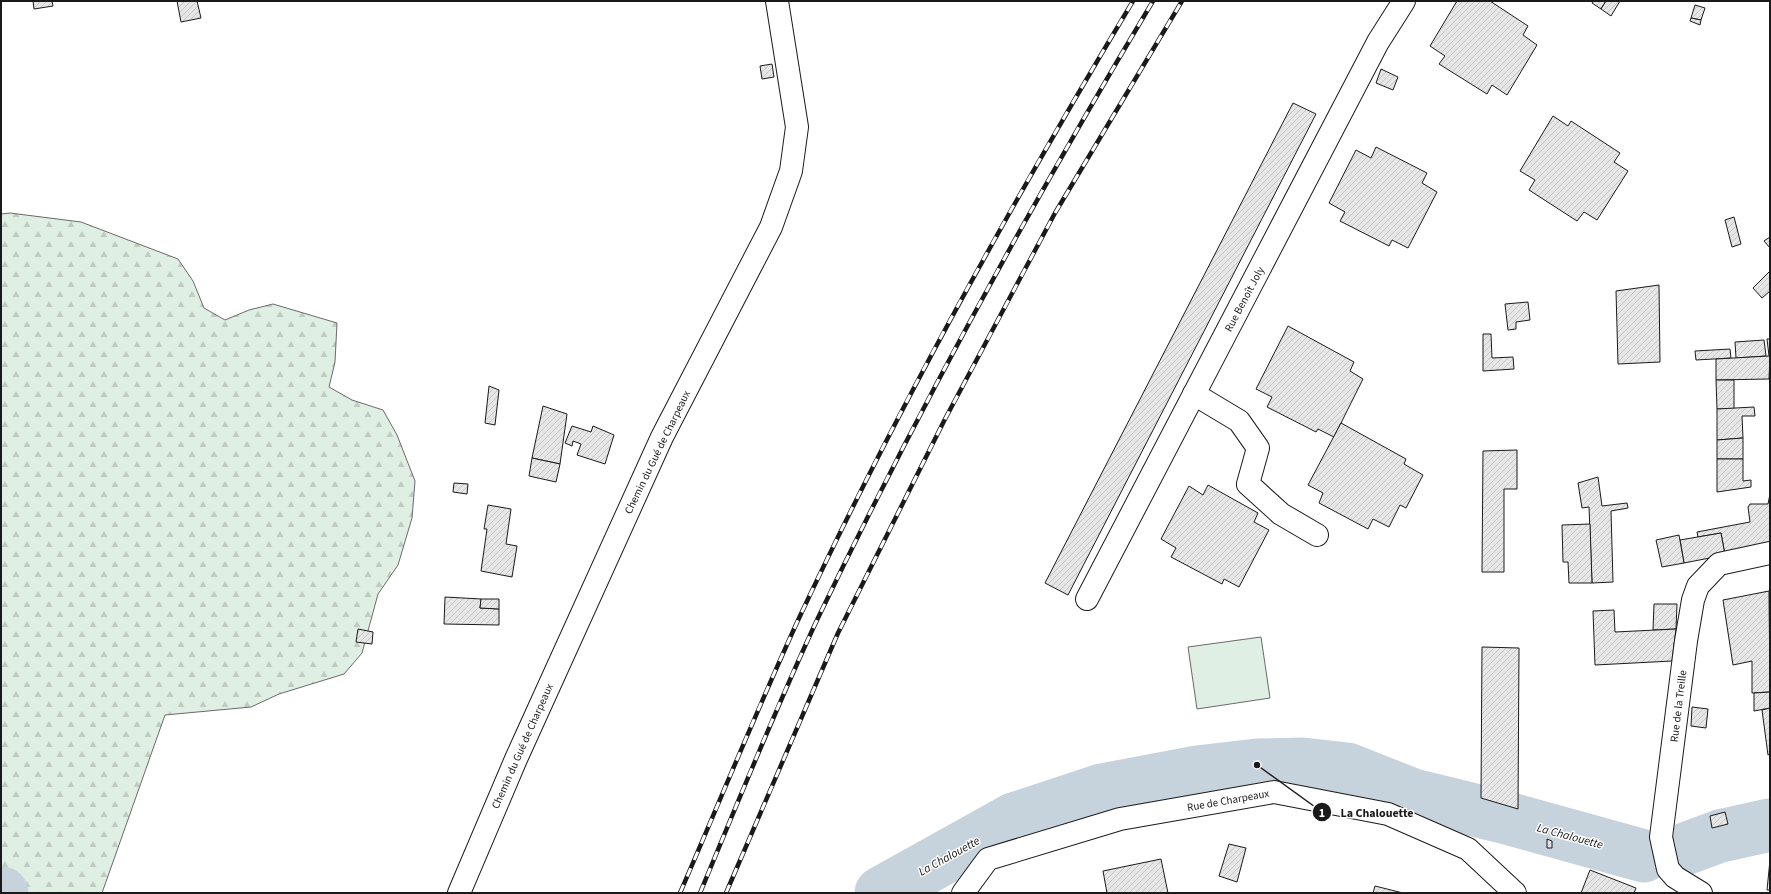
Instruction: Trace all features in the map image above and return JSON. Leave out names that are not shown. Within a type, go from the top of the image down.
[{"type":"street","name":"Chemin du Gué de Charpeaux","points":[[459,893],[523,744],[659,444],[771,227],[791,171],[797,127],[777,1]]},
{"type":"street","name":"Rue Benoît Joly","points":[[1087,600],[1378,42],[1404,1]]},
{"type":"street","points":[[1194,394],[1239,421],[1258,448],[1248,484],[1280,514],[1317,535]]},
{"type":"street","name":"Rue de la Treille","points":[[1701,893],[1675,877],[1668,868],[1661,837],[1686,641],[1693,600],[1698,586],[1719,564],[1770,553]]},
{"type":"street","name":"Rue de Charpeaux","points":[[963,893],[988,859],[1120,819],[1274,792],[1388,814],[1468,849],[1515,893]]},
{"type":"green space","points":[[10,213],[81,222],[178,259],[193,281],[204,308],[225,320],[249,310],[273,304],[337,323],[335,362],[329,387],[352,400],[383,410],[397,435],[415,481],[412,518],[398,565],[378,594],[362,653],[344,674],[279,694],[251,707],[165,715],[102,893],[1,893],[1,214]]},
{"type":"green space","points":[[1261,637],[1270,698],[1197,709],[1188,647]]},
{"type":"building","points":[[33,1],[52,1],[53,6],[34,9]]},
{"type":"building","points":[[177,1],[197,1],[201,18],[181,22]]},
{"type":"building","points":[[1457,1],[1490,1],[1528,26],[1523,35],[1537,45],[1507,95],[1492,85],[1487,94],[1439,64],[1445,56],[1430,46]]},
{"type":"building","points":[[1593,1],[1606,1],[1601,9],[1592,3]]},
{"type":"building","points":[[1606,1],[1620,1],[1611,16],[1601,9]]},
{"type":"building","points":[[1695,5],[1705,8],[1701,20],[1691,18]]},
{"type":"building","points":[[1691,18],[1701,20],[1700,25],[1690,21]]},
{"type":"building","points":[[772,64],[774,77],[762,79],[760,66]]},
{"type":"building","points":[[1381,69],[1398,77],[1393,90],[1376,83]]},
{"type":"building","points":[[1293,103],[1316,114],[1068,595],[1045,583]]},
{"type":"building","points":[[1553,116],[1568,126],[1571,121],[1620,153],[1614,162],[1628,171],[1597,220],[1584,212],[1577,221],[1529,190],[1535,180],[1520,171]]},
{"type":"building","points":[[1376,147],[1427,173],[1422,183],[1437,192],[1408,248],[1392,240],[1389,246],[1340,221],[1345,212],[1329,203],[1356,150],[1371,158]]},
{"type":"building","points":[[1734,217],[1741,244],[1732,247],[1725,220]]},
{"type":"building","points":[[1770,237],[1770,248],[1764,241]]},
{"type":"building","points":[[1770,271],[1770,291],[1762,298],[1753,288]]},
{"type":"building","points":[[1659,285],[1660,362],[1618,364],[1616,291]]},
{"type":"building","points":[[1528,302],[1530,320],[1516,322],[1516,329],[1508,330],[1505,304]]},
{"type":"building","points":[[1288,326],[1354,362],[1350,371],[1363,379],[1334,437],[1318,429],[1316,432],[1267,407],[1272,397],[1256,389]]},
{"type":"building","points":[[1483,334],[1491,334],[1492,358],[1513,357],[1514,369],[1483,371]]},
{"type":"building","points":[[1767,339],[1770,339],[1770,356],[1769,356]]},
{"type":"building","points":[[1764,340],[1766,356],[1736,358],[1735,342]]},
{"type":"building","points":[[1730,349],[1731,358],[1696,360],[1695,351]]},
{"type":"building","points":[[1770,356],[1769,379],[1716,380],[1716,359]]},
{"type":"building","points":[[1716,380],[1734,380],[1734,409],[1717,409]]},
{"type":"building","points":[[489,386],[499,390],[495,425],[485,423]]},
{"type":"building","points":[[543,406],[567,414],[560,464],[532,458]]},
{"type":"building","points":[[1754,407],[1755,416],[1742,416],[1743,438],[1717,440],[1717,409]]},
{"type":"building","points":[[1341,423],[1406,459],[1404,464],[1423,475],[1406,508],[1400,505],[1389,527],[1373,519],[1368,529],[1319,503],[1323,493],[1308,485]]},
{"type":"building","points":[[572,426],[591,432],[593,426],[614,435],[605,464],[577,455],[581,444],[573,441],[572,446],[565,443]]},
{"type":"building","points":[[1743,438],[1743,459],[1717,459],[1717,440]]},
{"type":"building","points":[[1517,450],[1517,489],[1504,489],[1504,572],[1482,572],[1483,451]]},
{"type":"building","points":[[532,458],[560,464],[556,482],[529,476]]},
{"type":"building","points":[[1717,459],[1743,459],[1743,481],[1751,480],[1751,487],[1717,492]]},
{"type":"building","points":[[1598,477],[1602,506],[1627,503],[1628,508],[1611,511],[1613,582],[1592,583],[1589,507],[1582,508],[1578,483]]},
{"type":"building","points":[[454,483],[468,484],[467,494],[453,492]]},
{"type":"building","points":[[1208,485],[1258,513],[1254,522],[1269,530],[1239,587],[1224,579],[1222,584],[1171,557],[1176,548],[1161,539],[1189,486],[1203,495]]},
{"type":"building","points":[[1770,494],[1770,546],[1725,555],[1721,533],[1698,537],[1697,532],[1750,522],[1748,507],[1750,504],[1768,504]]},
{"type":"building","points":[[488,505],[511,509],[506,544],[517,546],[512,577],[481,571],[487,529],[484,529]]},
{"type":"building","points":[[1590,524],[1592,583],[1569,583],[1568,562],[1563,562],[1562,525]]},
{"type":"building","points":[[1721,533],[1725,555],[1684,563],[1680,540]]},
{"type":"building","points":[[1679,535],[1684,563],[1662,567],[1656,540]]},
{"type":"building","points":[[1769,591],[1770,692],[1752,693],[1752,661],[1733,665],[1723,600]]},
{"type":"building","points":[[445,597],[481,599],[480,608],[499,609],[499,625],[444,624]]},
{"type":"building","points":[[481,599],[499,599],[499,609],[480,608]]},
{"type":"building","points":[[1654,604],[1677,604],[1676,629],[1653,630]]},
{"type":"building","points":[[1614,610],[1615,632],[1676,629],[1672,661],[1595,665],[1593,611]]},
{"type":"building","points":[[358,629],[373,632],[372,644],[356,642]]},
{"type":"building","points":[[1482,647],[1519,648],[1518,809],[1481,798]]},
{"type":"building","points":[[1770,692],[1770,708],[1754,711],[1754,693]]},
{"type":"building","points":[[1692,707],[1708,709],[1706,728],[1691,726]]},
{"type":"building","points":[[1770,708],[1770,754],[1768,755],[1762,710]]},
{"type":"building","points":[[1725,812],[1728,824],[1712,828],[1710,816]]},
{"type":"building","points":[[1547,839],[1552,841],[1552,848],[1547,848]]},
{"type":"building","points":[[1229,844],[1246,848],[1237,882],[1219,876]]},
{"type":"building","points":[[1161,859],[1168,893],[1107,893],[1103,871]]},
{"type":"building","points":[[1770,860],[1770,890],[1767,890]]},
{"type":"building","points":[[1590,870],[1636,888],[1634,893],[1581,893]]},
{"type":"building","points":[[1375,886],[1403,893],[1373,893]]},
{"type":"waterway","name":"La Chalouette","points":[[881,893],[1014,819],[1102,790],[1197,772],[1257,765],[1303,764],[1347,769],[1413,795],[1503,817],[1644,856]]},
{"type":"waterway","name":"La Chalouette","points":[[1685,849],[1720,836],[1770,825]]},
{"type":"railway","points":[[680,893],[784,650],[877,459],[917,381],[1001,228],[1133,1]]},
{"type":"railway","points":[[700,893],[801,654],[896,462],[936,384],[1020,230],[1153,1]]},
{"type":"railway","points":[[726,893],[838,633],[944,421],[1055,213],[1182,1]]},
{"type":"place","name":"La Chalouette","points":[[1257,765]]}]
